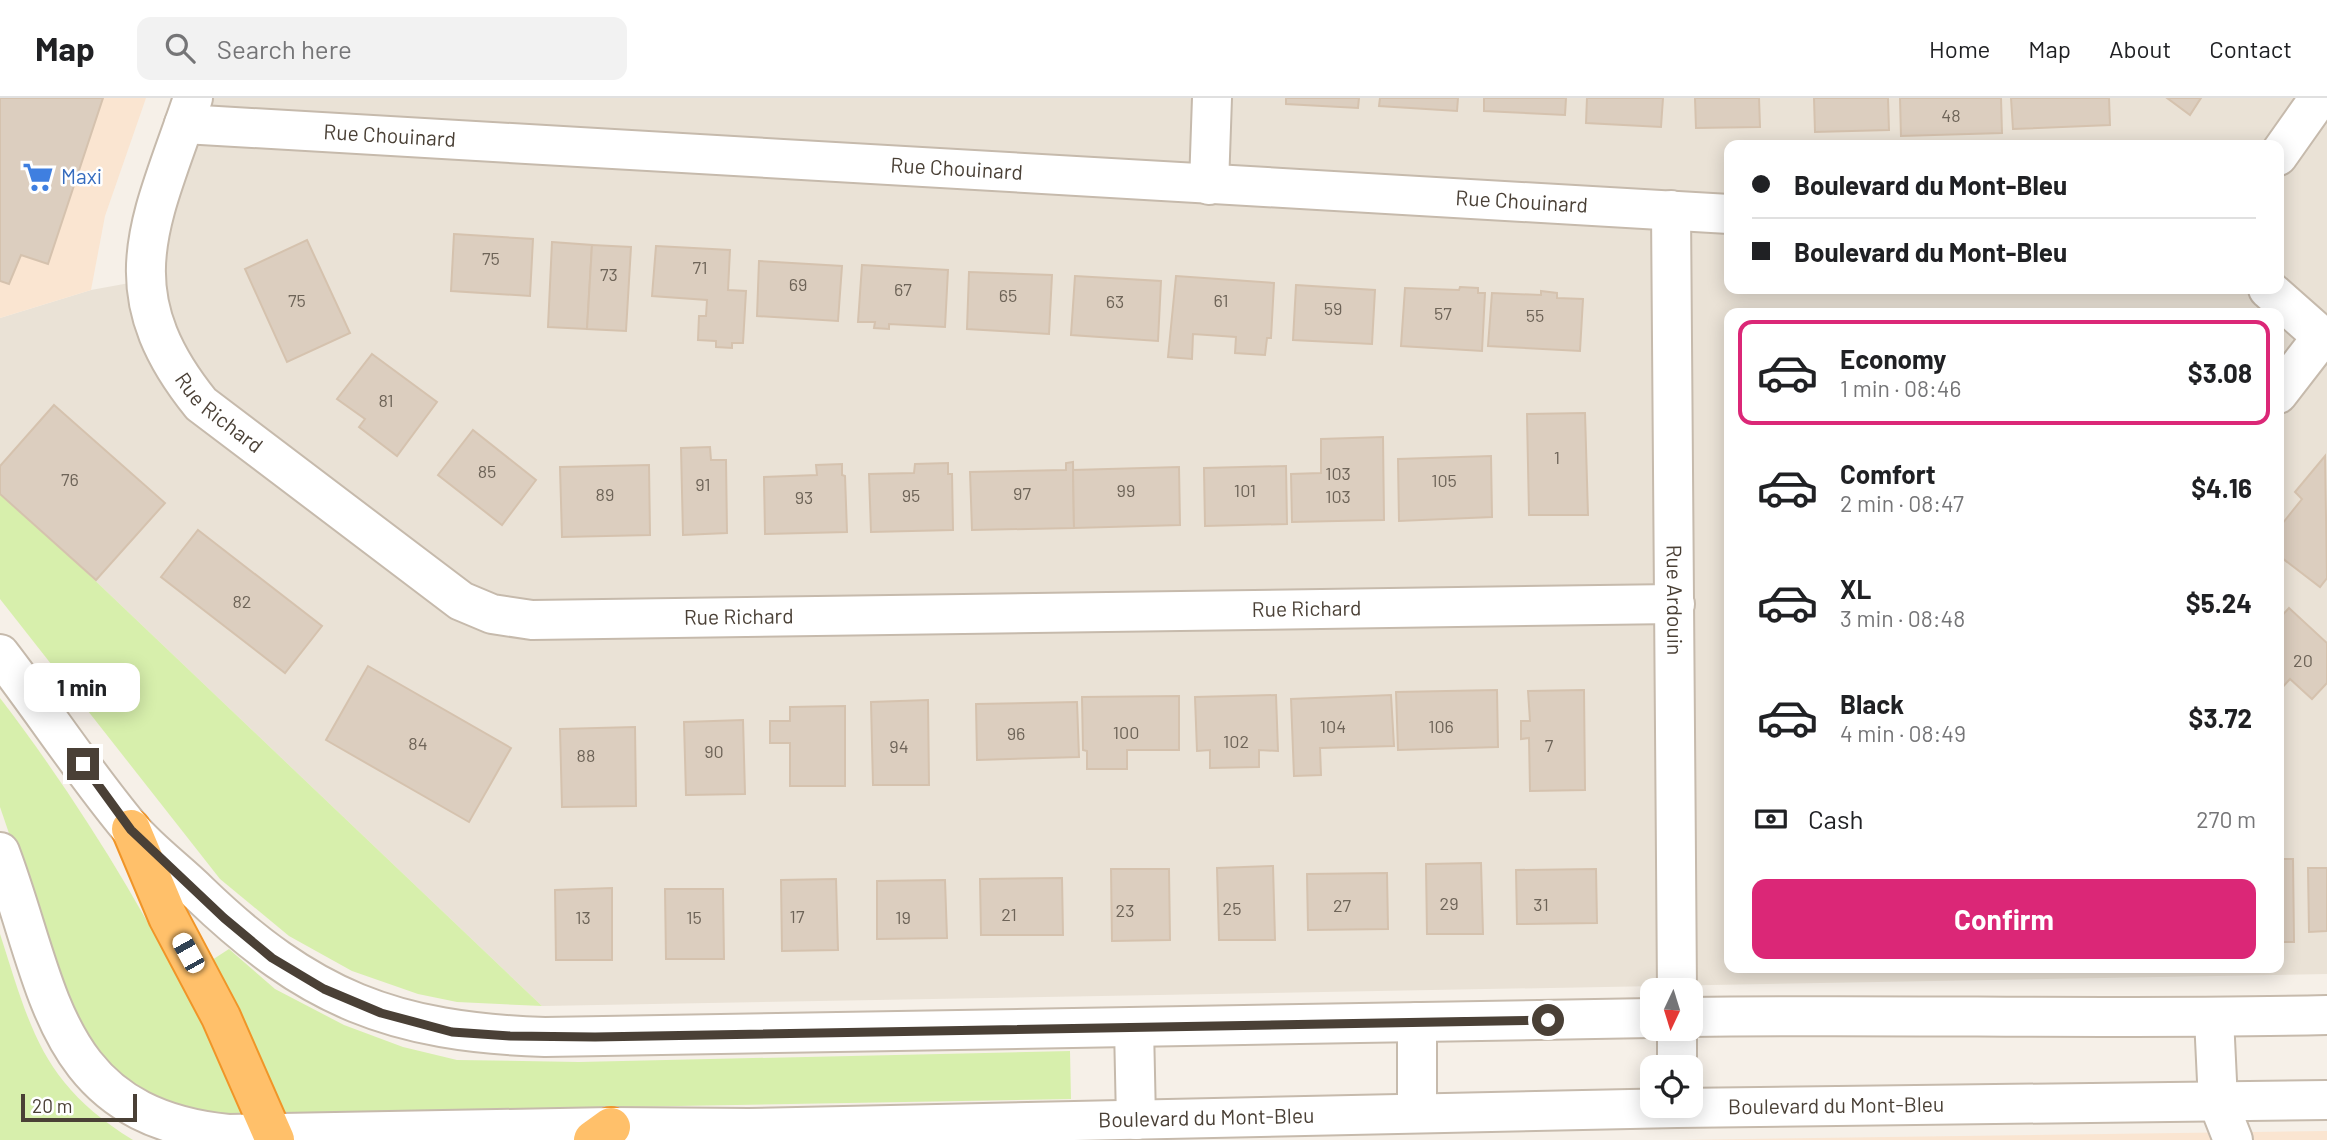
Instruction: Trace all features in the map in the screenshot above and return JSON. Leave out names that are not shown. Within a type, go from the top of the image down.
[{"type":"highway","points":[[131,830],[168,917],[221,1017],[273,1136]]},
{"type":"street","points":[[1209,185],[1212,98]]},
{"type":"street","points":[[2284,148],[2319,98]]},
{"type":"street","name":"Rue Chouinard","points":[[189,111],[1209,185],[1724,214]]},
{"type":"street","name":"Rue Richard","points":[[189,111],[152,216],[145,252],[151,314],[178,376],[201,404],[408,562],[461,601],[492,614],[532,620],[1675,604]]},
{"type":"street","name":"Rue Ardouin","points":[[1671,210],[1677,978]]},
{"type":"street","points":[[2274,294],[2324,339],[2284,387]]},
{"type":"street","points":[[0,654],[131,830],[224,918],[281,964],[355,1003],[404,1021],[452,1032],[545,1038],[1640,1018]]},
{"type":"street","name":"Boulevard du Mont-Bleu","points":[[0,852],[55,1019],[75,1054],[96,1078],[122,1100],[160,1120],[206,1132],[273,1136],[602,1133],[1640,1108]]},
{"type":"street","points":[[1703,1017],[1931,1015],[2214,1018],[2327,1015]]},
{"type":"street","points":[[2214,1018],[2218,1102],[2233,1140]]},
{"type":"street","points":[[1417,1022],[1417,1113]]},
{"type":"street","points":[[1134,1027],[1136,1120]]},
{"type":"street","name":"Boulevard du Mont-Bleu","points":[[1703,1107],[2327,1100]]},
{"type":"shaded area","points":[[0,98],[146,98],[105,216],[91,290],[0,318]]},
{"type":"shaded area","points":[[193,98],[2327,98],[2327,974],[1703,985],[1703,978],[1640,978],[1640,986],[542,1006],[0,490],[0,318],[91,290],[146,280]]},
{"type":"shaded area","points":[[2327,1131],[2327,1140],[1677,1140]]},
{"type":"green space","points":[[0,490],[542,1006],[457,1002],[418,994],[352,971],[289,936],[220,879],[0,599]]},
{"type":"green space","points":[[0,698],[36,746],[102,845],[162,948],[216,1054],[241,1108],[240,1114],[193,1112],[147,1095],[103,1063],[68,1006],[0,807]]},
{"type":"green space","points":[[0,934],[32,1027],[59,1076],[78,1098],[102,1119],[133,1140],[0,1140]]},
{"type":"green space","points":[[229,949],[275,989],[344,1025],[403,1047],[457,1060],[579,1062],[1070,1051],[1071,1099],[284,1113],[212,960]]},
{"type":"building","name":"Maxi","points":[[0,98],[103,98],[48,264],[21,255],[9,284],[0,281]]},
{"type":"building","points":[[1286,98],[1359,98],[1358,108],[1286,104]]},
{"type":"building","points":[[1380,98],[1458,98],[1457,111],[1379,106]]},
{"type":"building","points":[[1484,98],[1566,98],[1565,115],[1484,111]]},
{"type":"building","points":[[1587,98],[1663,98],[1661,127],[1586,123]]},
{"type":"building","points":[[1695,98],[1759,98],[1760,127],[1696,128]]},
{"type":"building","points":[[1814,98],[1888,98],[1889,130],[1815,132]]},
{"type":"building","points":[[1900,98],[2001,98],[2002,133],[1901,136]]},
{"type":"building","points":[[2011,98],[2109,98],[2110,125],[2013,129]]},
{"type":"building","points":[[2167,98],[2201,98],[2190,115]]},
{"type":"building","points":[[454,234],[533,239],[530,296],[451,291]]},
{"type":"building","points":[[307,240],[350,333],[287,362],[245,269]]},
{"type":"building","points":[[552,242],[592,245],[587,329],[548,327]]},
{"type":"building","points":[[592,245],[631,247],[626,331],[587,329]]},
{"type":"building","points":[[656,246],[730,250],[728,290],[746,291],[743,343],[732,343],[732,348],[716,347],[716,341],[698,340],[699,316],[706,316],[707,300],[652,296]]},
{"type":"building","points":[[759,261],[842,266],[838,321],[757,316]]},
{"type":"building","points":[[862,265],[948,270],[945,327],[889,324],[889,329],[874,328],[875,322],[858,322]]},
{"type":"building","points":[[969,272],[1052,275],[1049,334],[967,329]]},
{"type":"building","points":[[1075,276],[1161,281],[1158,341],[1071,335]]},
{"type":"building","points":[[1176,276],[1274,283],[1271,338],[1267,338],[1265,355],[1235,353],[1236,337],[1193,334],[1192,359],[1168,357]]},
{"type":"building","points":[[1296,285],[1375,290],[1372,344],[1293,340]]},
{"type":"building","points":[[1460,287],[1478,288],[1478,293],[1485,293],[1482,351],[1401,346],[1405,288],[1459,290]]},
{"type":"building","points":[[1541,291],[1557,293],[1557,298],[1583,299],[1580,351],[1488,346],[1492,293],[1541,295]]},
{"type":"building","points":[[372,354],[437,402],[397,456],[359,427],[365,419],[337,399]]},
{"type":"building","points":[[54,405],[165,503],[96,580],[0,494],[0,466]]},
{"type":"building","points":[[1585,413],[1588,515],[1529,515],[1527,414]]},
{"type":"building","points":[[473,430],[536,480],[502,525],[438,475]]},
{"type":"building","points":[[1383,437],[1384,520],[1292,522],[1291,474],[1321,473],[1321,439]]},
{"type":"building","points":[[710,447],[711,460],[726,460],[727,533],[683,535],[681,448]]},
{"type":"building","points":[[1491,456],[1492,517],[1399,521],[1398,459]]},
{"type":"building","points":[[2325,456],[2327,578],[2320,587],[2284,560],[2284,522],[2302,499],[2295,492]]},
{"type":"building","points":[[1073,462],[1074,528],[972,530],[970,472],[1066,470],[1066,463]]},
{"type":"building","points":[[948,463],[948,474],[952,474],[953,530],[871,532],[869,474],[914,473],[915,464]]},
{"type":"building","points":[[842,464],[842,475],[845,476],[847,532],[765,534],[764,477],[817,475],[816,465]]},
{"type":"building","points":[[649,465],[650,535],[562,537],[560,467]]},
{"type":"building","points":[[1286,466],[1287,524],[1205,526],[1204,468]]},
{"type":"building","points":[[1179,467],[1180,525],[1074,528],[1073,470]]},
{"type":"building","points":[[198,530],[322,626],[285,673],[161,577]]},
{"type":"building","points":[[2289,608],[2327,643],[2327,683],[2312,699],[2290,679],[2284,686],[2284,613]]},
{"type":"building","points":[[368,666],[511,748],[469,822],[326,740]]},
{"type":"building","points":[[1497,690],[1498,747],[1398,750],[1396,692]]},
{"type":"building","points":[[1584,690],[1585,790],[1530,791],[1529,738],[1521,739],[1521,721],[1530,721],[1528,691]]},
{"type":"building","points":[[1276,695],[1278,751],[1259,750],[1259,767],[1210,768],[1210,750],[1197,751],[1195,697]]},
{"type":"building","points":[[1391,695],[1394,746],[1320,748],[1321,775],[1294,776],[1291,699]]},
{"type":"building","points":[[1179,696],[1179,750],[1127,750],[1127,769],[1087,769],[1087,751],[1083,750],[1082,697]]},
{"type":"building","points":[[928,700],[929,785],[873,785],[871,702]]},
{"type":"building","points":[[1077,702],[1079,757],[977,760],[976,704]]},
{"type":"building","points":[[845,706],[845,786],[790,786],[790,743],[770,743],[770,721],[790,721],[790,707]]},
{"type":"building","points":[[743,720],[745,794],[686,795],[684,722]]},
{"type":"building","points":[[635,727],[636,806],[562,807],[560,729]]},
{"type":"building","points":[[2284,859],[2293,859],[2294,942],[2284,942]]},
{"type":"building","points":[[1481,863],[1483,934],[1427,934],[1426,864]]},
{"type":"building","points":[[1273,866],[1275,940],[1219,940],[1217,868]]},
{"type":"building","points":[[2308,868],[2327,868],[2327,931],[2309,932]]},
{"type":"building","points":[[1111,869],[1169,869],[1170,940],[1112,941]]},
{"type":"building","points":[[1596,869],[1597,923],[1517,924],[1516,870]]},
{"type":"building","points":[[1387,873],[1388,929],[1308,930],[1307,874]]},
{"type":"building","points":[[1062,878],[1063,935],[981,935],[980,879]]},
{"type":"building","points":[[836,879],[838,950],[782,951],[781,880]]},
{"type":"building","points":[[945,880],[947,938],[877,939],[877,881]]},
{"type":"building","points":[[612,888],[612,960],[556,960],[555,890]]},
{"type":"building","points":[[665,889],[723,889],[724,959],[666,959]]},
{"type":"place","name":"Maxi","points":[[38,177]]},
{"type":"route","points":[[83,764],[131,830],[224,918],[272,958],[324,989],[355,1003],[404,1021],[452,1032],[545,1038],[1548,1020]]}]
